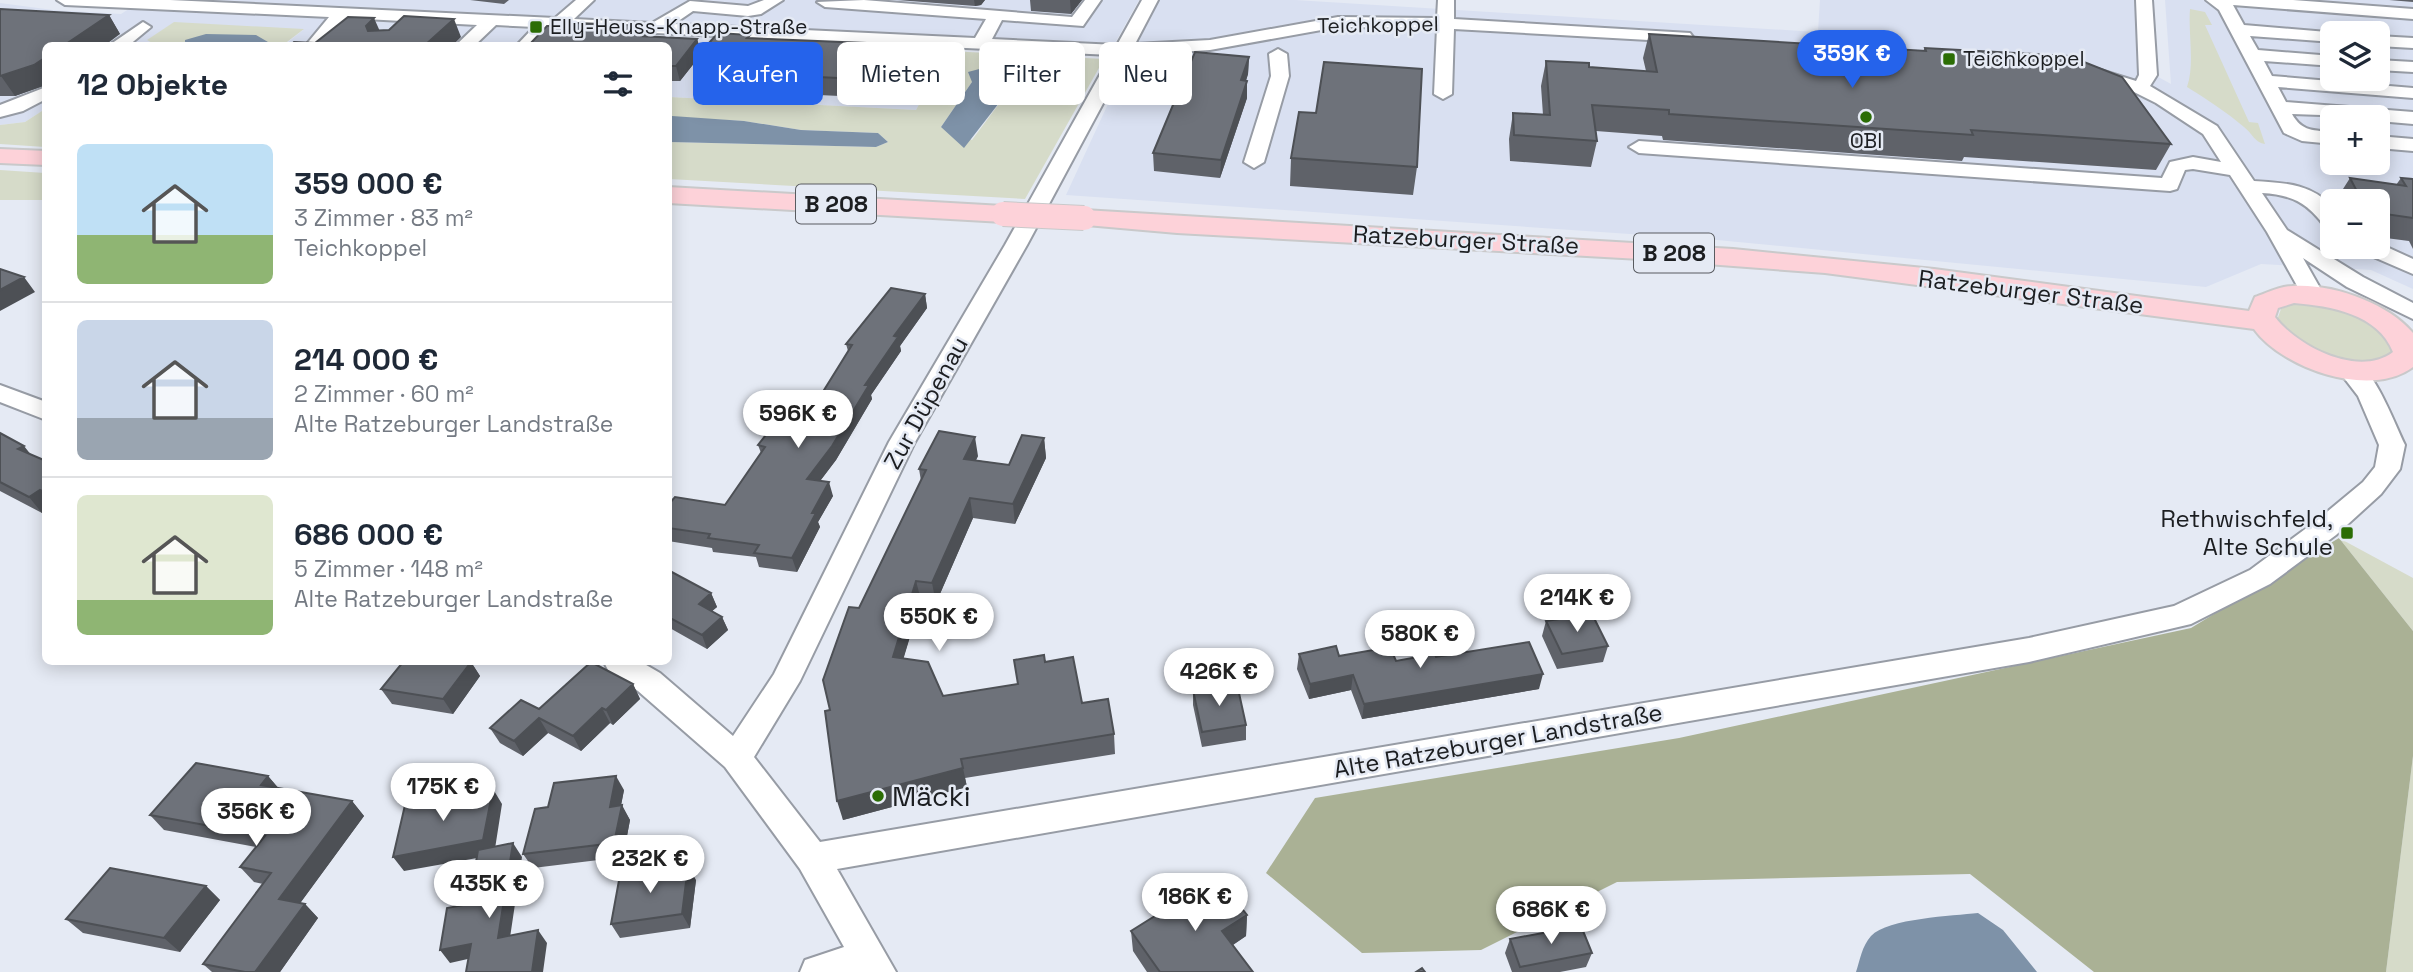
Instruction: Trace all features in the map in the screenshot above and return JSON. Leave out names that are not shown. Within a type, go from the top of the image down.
[{"type":"main road","points":[[0,156],[42,158]]},
{"type":"main road","name":"Ratzeburger Straße","points":[[672,195],[1084,218],[1208,228],[1573,245],[1827,265],[2261,321]]},
{"type":"main road","points":[[2284,295],[2313,295],[2336,300],[2370,314],[2397,332],[2410,345],[2409,355],[2403,364],[2391,370],[2350,370],[2304,356],[2285,345],[2261,321],[2259,310],[2264,302],[2284,295]]},
{"type":"street","points":[[65,0],[979,43]]},
{"type":"street","points":[[264,9],[280,0]]},
{"type":"street","points":[[361,13],[384,0]]},
{"type":"street","points":[[529,42],[586,0]]},
{"type":"street","points":[[657,27],[690,6],[748,11],[761,9],[775,0]]},
{"type":"street","points":[[793,33],[826,1],[1077,22],[1093,0]]},
{"type":"street","name":"Zur Düpenau","points":[[1126,42],[1150,0]]},
{"type":"street","points":[[1443,94],[1446,0]]},
{"type":"street","points":[[2140,88],[2148,75],[2144,0]]},
{"type":"street","points":[[2223,4],[2413,14]]},
{"type":"street","points":[[2223,4],[2413,24]]},
{"type":"street","points":[[2223,4],[2291,129],[2297,133],[2320,136]]},
{"type":"street","points":[[323,42],[342,13]]},
{"type":"street","points":[[401,31],[418,16]]},
{"type":"street","points":[[982,42],[996,16]]},
{"type":"street","points":[[467,42],[492,20]]},
{"type":"street","name":"Teichkoppel","points":[[1192,46],[1338,22],[1395,20],[1695,38]]},
{"type":"street","points":[[122,42],[144,27]]},
{"type":"street","points":[[2239,30],[2320,36]]},
{"type":"street","points":[[2390,42],[2413,43]]},
{"type":"street","points":[[1254,162],[1280,76],[1279,54]]},
{"type":"street","points":[[2252,55],[2320,60]]},
{"type":"street","points":[[2390,66],[2413,67]]},
{"type":"street","points":[[2071,68],[2140,88],[2163,99],[2210,130],[2278,232],[2313,295]]},
{"type":"street","points":[[2266,81],[2413,93]]},
{"type":"street","name":"Zur Düpenau","points":[[736,758],[785,681],[902,442],[1016,245],[1099,92]]},
{"type":"street","points":[[0,111],[16,107],[42,94]]},
{"type":"street","points":[[2279,107],[2413,118]]},
{"type":"street","points":[[2390,143],[2413,145]]},
{"type":"street","points":[[1639,147],[2170,185],[2177,166],[2193,163],[2301,192],[2314,197],[2320,206]]},
{"type":"street","points":[[2278,232],[2355,282],[2413,312]]},
{"type":"street","points":[[2390,256],[2413,267]]},
{"type":"street","name":"Alte Ratzeburger Landstraße","points":[[812,858],[2029,650],[2181,616],[2260,577],[2326,528],[2387,469],[2402,446],[2369,394],[2350,370]]},
{"type":"street","points":[[0,393],[42,410]]},
{"type":"street","points":[[624,665],[649,682],[736,758],[812,858],[873,964],[818,972]]},
{"type":"shaded area","points":[[143,0],[1139,0],[1116,42],[417,12],[337,19],[776,42],[693,42],[693,98],[672,97],[672,42],[288,42],[303,30],[148,40],[151,42],[42,42],[42,111],[25,122],[0,125],[0,3],[53,10],[121,14]]},
{"type":"shaded area","points":[[1156,0],[1295,0],[1818,32],[1820,0],[2138,0],[2140,67],[2171,84],[2165,0],[2413,0],[2413,289],[2371,270],[2261,264],[2206,287],[1717,240],[1066,195],[1108,105],[1192,105],[1192,42],[1137,42]]},
{"type":"shaded area","points":[[206,34],[256,35],[268,42],[185,42]]},
{"type":"shaded area","points":[[823,44],[837,45],[837,105],[919,105],[916,110],[821,105]]},
{"type":"shaded area","points":[[979,69],[979,105],[997,105],[964,148],[941,127],[956,105],[965,105],[965,92],[972,82],[968,72]]},
{"type":"shaded area","points":[[672,116],[744,121],[801,130],[878,133],[888,142],[876,147],[672,142]]},
{"type":"shaded area","points":[[1978,913],[2003,930],[2037,972],[1856,972],[1865,944],[1879,930],[1922,919]]},
{"type":"green space","points":[[2190,9],[2205,12],[2212,25],[2205,25],[2249,122],[2258,123],[2265,144],[2187,87],[2191,69]]},
{"type":"green space","points":[[174,22],[304,29],[287,42],[147,40]]},
{"type":"green space","points":[[965,52],[979,53],[979,83],[972,82],[965,92]]},
{"type":"green space","points":[[1085,58],[1099,59],[1099,68],[1085,93]]},
{"type":"green space","points":[[672,97],[693,98],[693,105],[821,105],[916,110],[919,105],[956,105],[941,127],[972,140],[998,105],[1078,105],[1025,199],[672,179],[672,142],[876,147],[888,142],[878,133],[801,130],[744,121],[672,117]]},
{"type":"green space","points":[[42,111],[42,147],[0,144],[0,125],[25,122]]},
{"type":"green space","points":[[0,170],[42,173],[42,200],[0,200]]},
{"type":"green space","points":[[2296,303],[2331,306],[2368,319],[2386,334],[2392,350],[2388,356],[2369,363],[2338,359],[2296,341],[2277,320],[2281,309]]},
{"type":"green space","points":[[2339,538],[2413,578],[2413,631]]},
{"type":"green space","points":[[2339,538],[2413,631],[2413,756],[2386,972],[2094,972],[1970,874],[1617,882],[1481,950],[1362,953],[1266,873],[1315,798],[1679,738],[2191,628]]},
{"type":"green space","points":[[2413,756],[2413,972],[2386,972]]},
{"type":"building","points":[[0,9],[109,15],[69,42],[42,42],[42,60],[0,76]]},
{"type":"building","points":[[404,16],[454,19],[428,42],[316,42],[348,17],[374,18],[366,26],[368,31],[389,30]]},
{"type":"building","points":[[551,22],[649,26],[640,36],[697,39],[676,66],[672,66],[672,42],[532,42],[550,26]]},
{"type":"building","points":[[718,33],[750,35],[747,38],[842,42],[837,42],[837,78],[823,77],[823,42],[710,42]]},
{"type":"building","points":[[1649,34],[1926,51],[1925,48],[2069,56],[2122,77],[2171,144],[1971,130],[1973,135],[1669,114],[1669,110],[1592,105],[1597,141],[1514,135],[1513,113],[1550,115],[1546,61],[1589,63],[1589,67],[1657,72]]},
{"type":"building","points":[[1195,52],[1249,57],[1241,80],[1247,81],[1221,160],[1153,153],[1173,105],[1192,105],[1192,59]]},
{"type":"building","points":[[1324,62],[1422,69],[1417,167],[1291,158],[1299,112],[1316,113]]},
{"type":"building","points":[[2350,178],[2406,186],[2401,178],[2413,179],[2413,218],[2390,215],[2390,189],[2356,189]]},
{"type":"building","points":[[0,269],[24,277],[0,290]]},
{"type":"building","points":[[891,288],[925,294],[894,336],[898,337],[865,385],[869,385],[832,446],[807,479],[829,482],[792,558],[754,553],[759,545],[708,538],[710,534],[672,529],[672,500],[675,497],[725,505],[765,447],[758,445],[777,421],[801,427],[852,345],[846,344]]},
{"type":"building","points":[[939,431],[975,437],[964,459],[1009,465],[1022,435],[1044,438],[1013,504],[970,498],[932,583],[916,581],[893,657],[928,662],[943,696],[1018,684],[1014,660],[1044,655],[1045,662],[1073,657],[1082,703],[1108,699],[1114,734],[961,759],[963,768],[837,801],[825,711],[830,710],[823,680],[849,607],[859,608],[926,470],[919,469]]},
{"type":"building","points":[[0,433],[24,446],[18,449],[42,459],[42,491],[29,497],[0,482]]},
{"type":"building","points":[[672,572],[711,593],[699,604],[722,617],[702,635],[672,619]]},
{"type":"building","points":[[1592,614],[1608,646],[1562,654],[1546,621]]},
{"type":"building","points":[[1529,642],[1543,674],[1364,704],[1353,675],[1310,684],[1299,654],[1336,646],[1339,656],[1390,647],[1396,661]]},
{"type":"building","points":[[401,665],[469,665],[443,699],[381,689]]},
{"type":"building","points":[[588,665],[597,665],[633,684],[606,710],[602,708],[573,736],[539,718],[514,741],[490,728],[521,700],[539,709]]},
{"type":"building","points":[[1237,684],[1246,725],[1202,732],[1193,690]]},
{"type":"building","points":[[196,763],[268,776],[261,785],[352,801],[279,899],[305,904],[255,972],[203,964],[271,873],[240,867],[265,836],[150,815]]},
{"type":"building","points":[[616,776],[610,807],[622,805],[614,843],[523,854],[535,809],[548,807],[554,783]]},
{"type":"building","points":[[493,789],[483,840],[393,857],[405,805]]},
{"type":"building","points":[[513,843],[498,938],[538,930],[532,972],[466,972],[471,944],[440,950],[447,908],[469,904],[478,850]]},
{"type":"building","points":[[688,866],[682,914],[611,924],[620,875]]},
{"type":"building","points":[[110,868],[206,886],[164,938],[66,919]]},
{"type":"building","points":[[1217,877],[1247,915],[1222,931],[1253,972],[1160,972],[1131,931]]},
{"type":"building","points":[[1581,926],[1592,953],[1520,967],[1510,939]]},
{"type":"place","name":"Elly-Heuss-Knapp-Straße","points":[[536,27]]},
{"type":"place","name":"Teichkoppel","points":[[1949,59]]},
{"type":"place","name":"OBI","points":[[1866,117]]},
{"type":"place","name":"Rethwischfeld, Alte Schule","points":[[2347,533]]},
{"type":"place","name":"Mäcki","points":[[878,796]]}]
